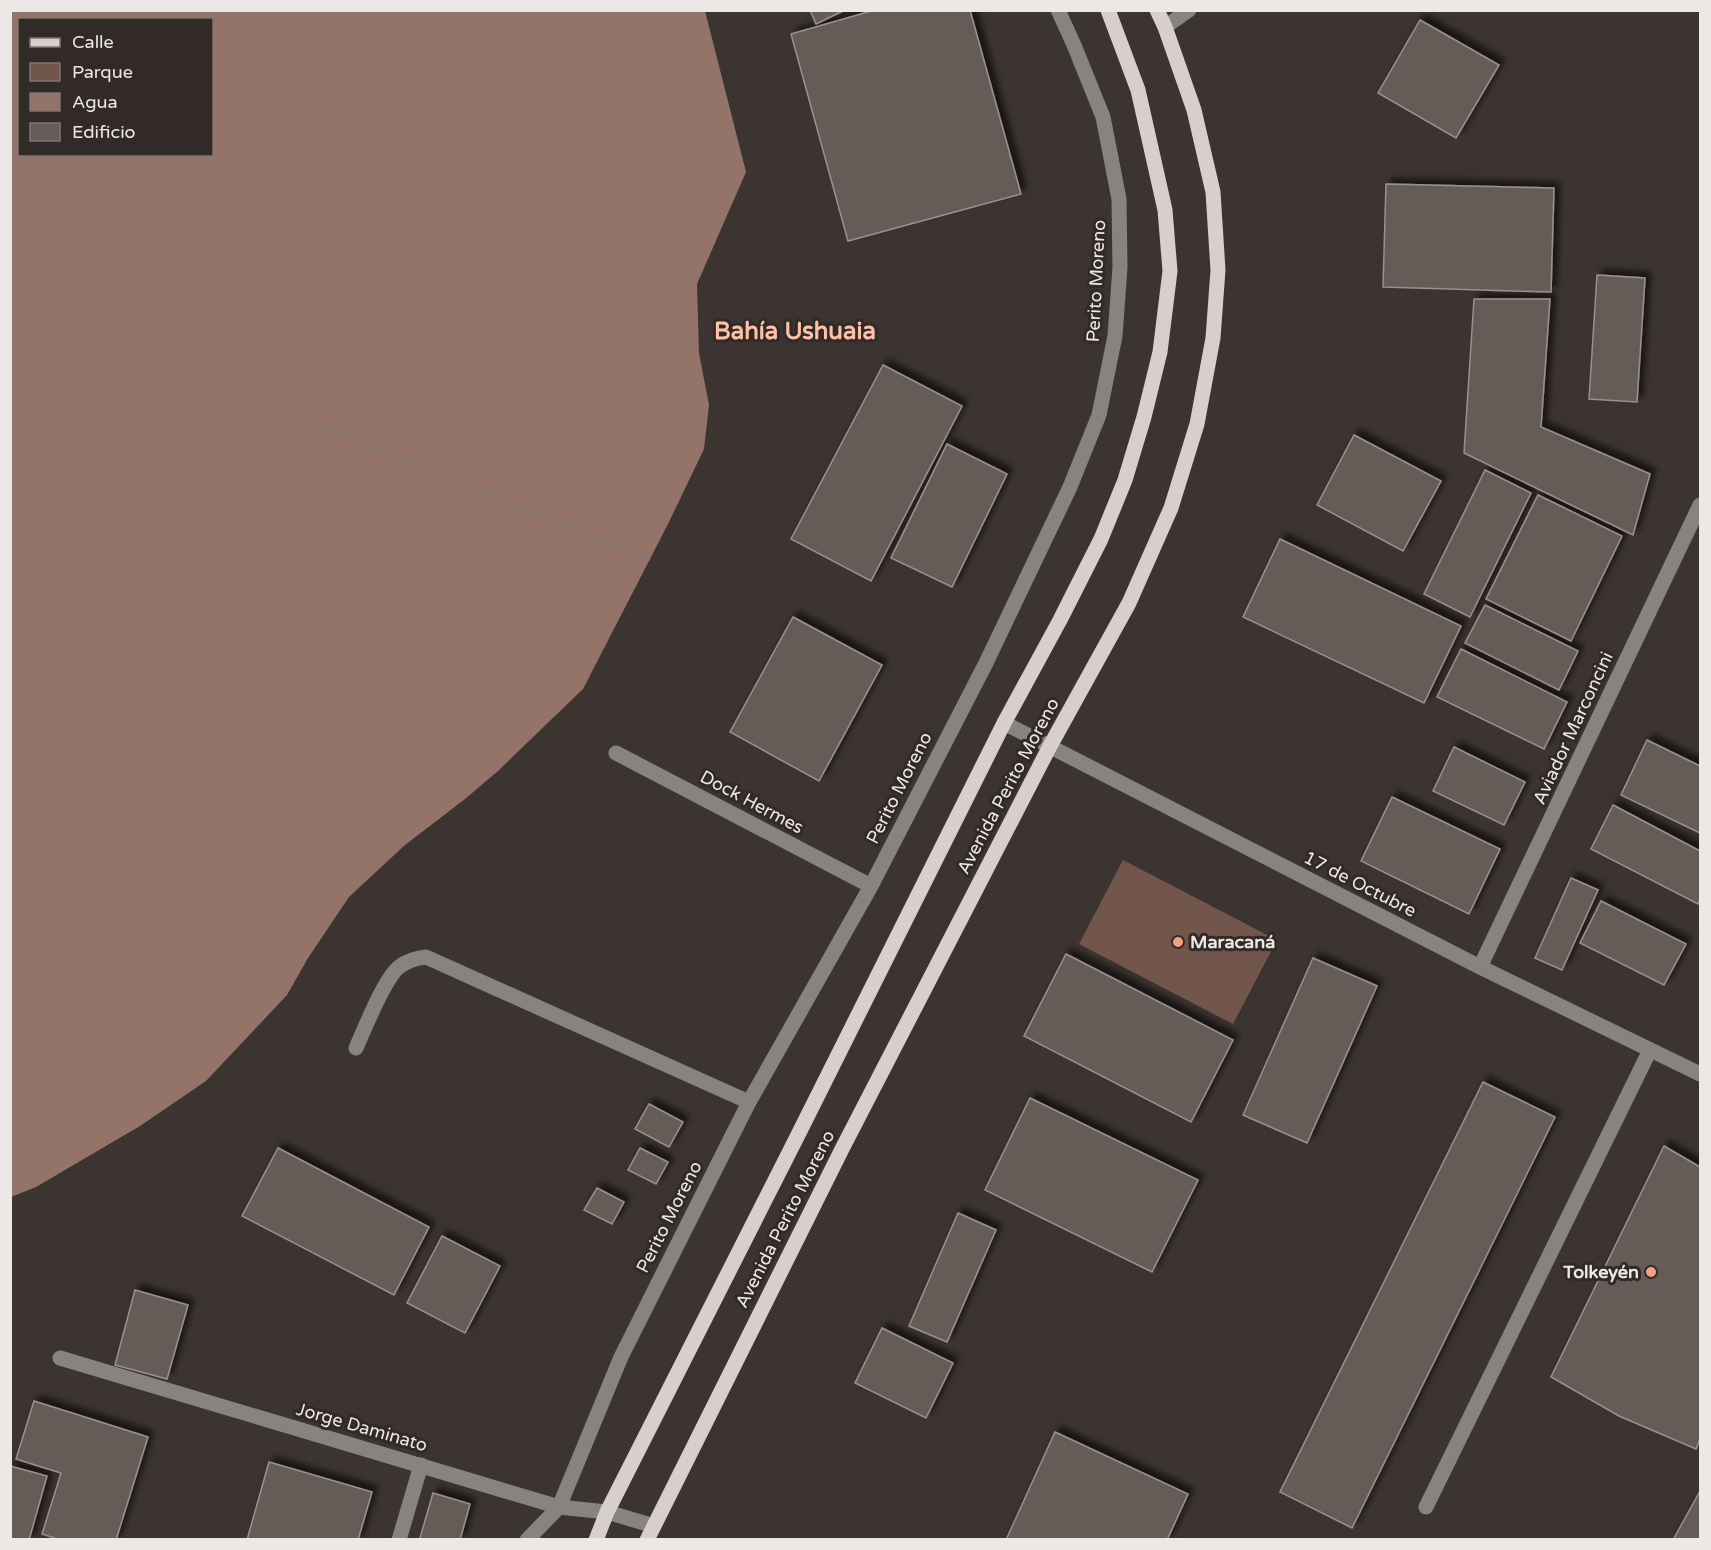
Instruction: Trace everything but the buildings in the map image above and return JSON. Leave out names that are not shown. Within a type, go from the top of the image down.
[{"type":"main road","name":"Avenida Perito Moreno","points":[[596,1539],[607,1512],[1004,723],[1101,539],[1125,480],[1160,352],[1170,271],[1165,210],[1138,90],[1108,10]]},
{"type":"main road","name":"Avenida Perito Moreno","points":[[650,1533],[842,1149],[1050,746],[1129,603],[1171,508],[1197,424],[1213,338],[1218,270],[1213,192],[1194,110],[1157,10]]},
{"type":"street","name":"Perito Moreno","points":[[527,1539],[559,1507],[621,1357],[749,1102],[871,886],[986,663],[1070,487],[1099,415],[1115,336],[1120,267],[1119,199],[1103,117],[1058,10]]},
{"type":"street","points":[[1164,27],[1189,10]]},
{"type":"street","name":"Aviador Marconcini","points":[[1480,967],[1701,505]]},
{"type":"street","name":"17 de Octubre","points":[[1004,723],[1480,967],[1701,1074]]},
{"type":"street","name":"Dock Hermes","points":[[616,753],[871,886]]},
{"type":"street","points":[[356,1048],[388,982],[398,968],[417,958],[426,957],[749,1102]]},
{"type":"street","points":[[1426,1507],[1650,1050]]},
{"type":"street","name":"Jorge Daminato","points":[[60,1358],[559,1507],[607,1512],[650,1533]]},
{"type":"street","points":[[399,1539],[421,1465]]},
{"type":"path","points":[[270,405],[650,560]]},
{"type":"green space","name":"Maracaná","points":[[1123,860],[1277,940],[1233,1024],[1079,944]]},
{"type":"water","points":[[11,10],[705,11],[746,172],[697,284],[699,353],[709,405],[704,449],[583,689],[498,771],[405,845],[349,897],[308,958],[287,995],[206,1081],[140,1126],[36,1187],[11,1197]]},
{"type":"place","name":"Maracaná","points":[[1178,942]]},
{"type":"place","name":"Tolkeyén","points":[[1651,1272]]},
{"type":"district","name":"Bahía Ushuaia","points":[[795,331]]}]
